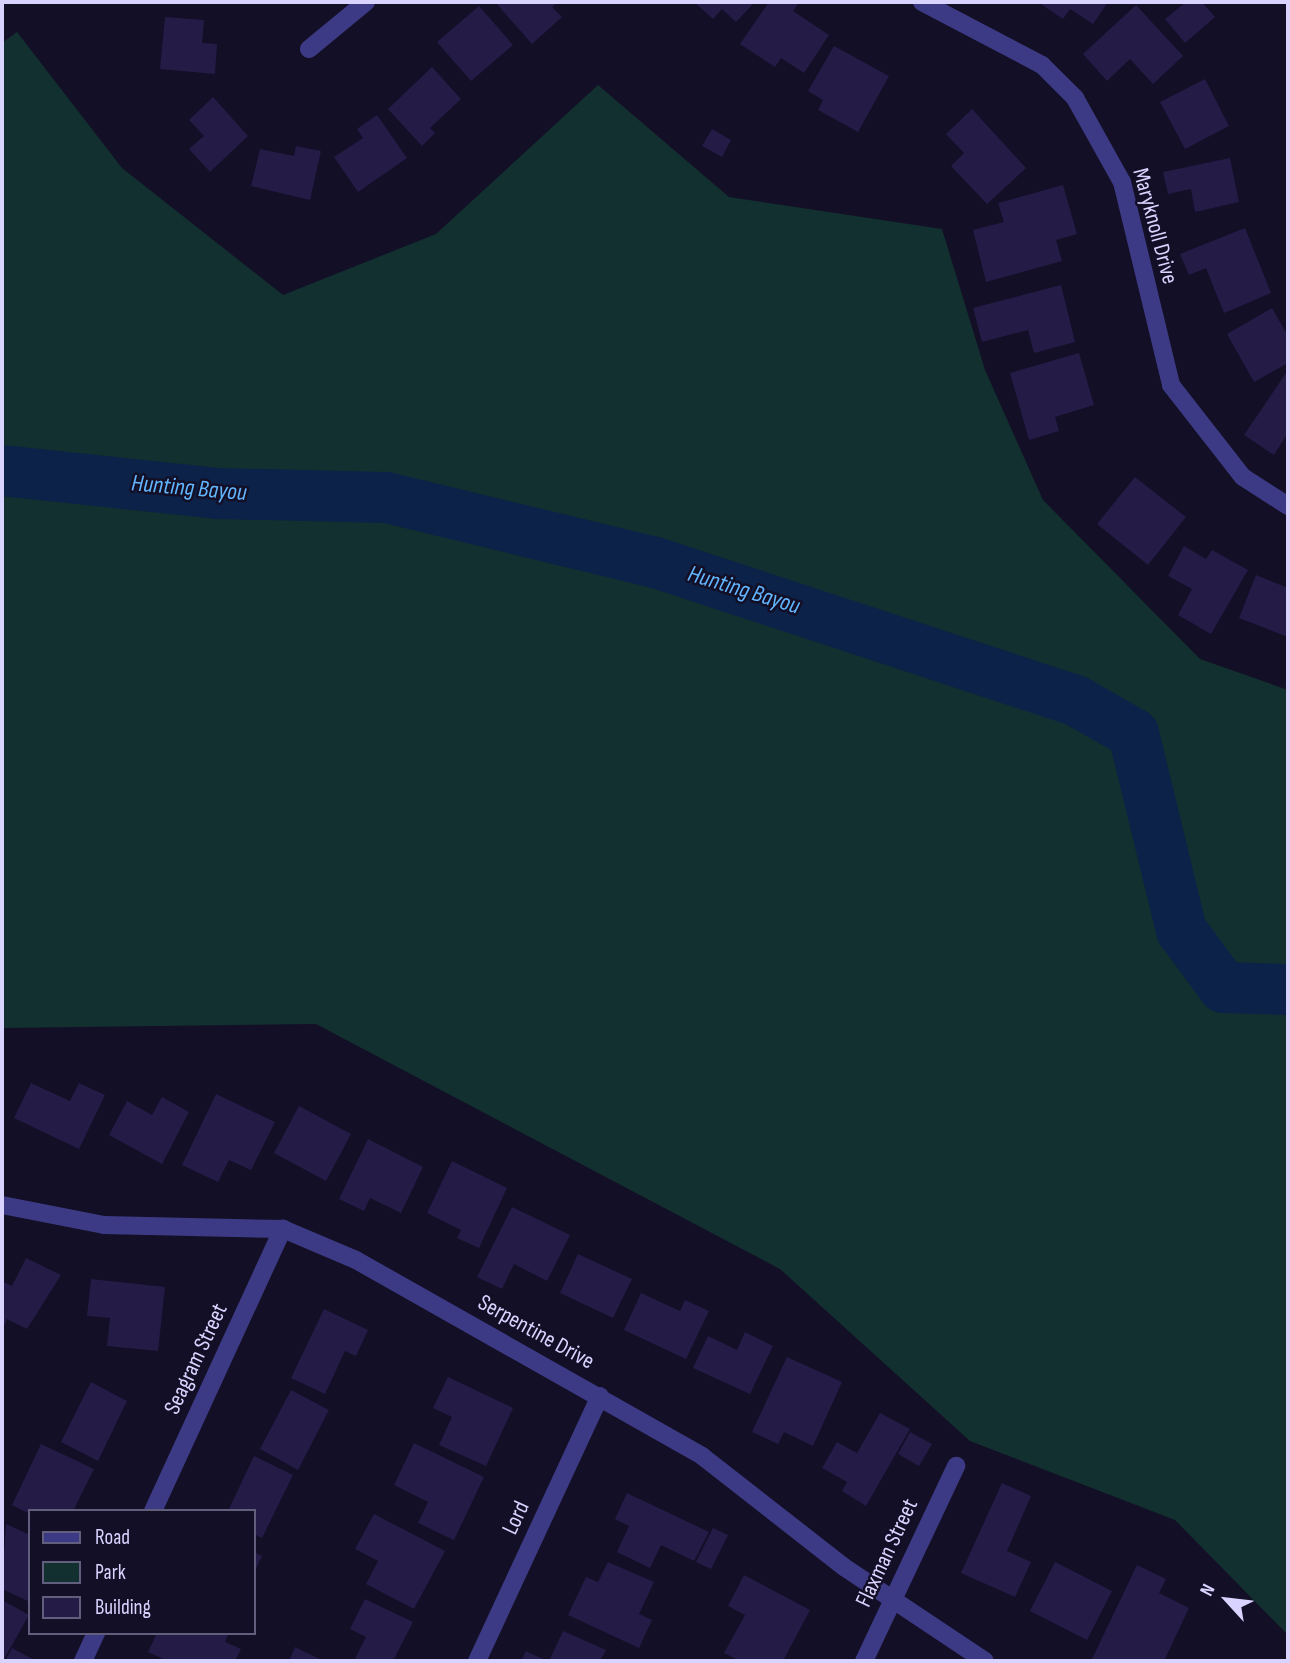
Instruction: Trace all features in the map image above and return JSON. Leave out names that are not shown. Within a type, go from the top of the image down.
[{"type":"street","points":[[309,50],[366,2]]},
{"type":"street","name":"Maryknoll Drive","points":[[922,2],[1042,65],[1075,98],[1122,182],[1171,385],[1243,477],[1288,506]]},
{"type":"street","name":"Serpentine Drive","points":[[2,1205],[104,1225],[283,1229],[356,1260],[702,1456],[893,1600],[985,1661]]},
{"type":"street","name":"Seagram Street","points":[[154,1509],[283,1229]]},
{"type":"street","name":"Lord","points":[[477,1661],[600,1396]]},
{"type":"street","name":"Flaxman Street","points":[[864,1661],[956,1466]]},
{"type":"street","points":[[83,1661],[95,1635]]},
{"type":"green space","points":[[17,32],[122,168],[283,295],[436,234],[598,85],[729,197],[942,229],[985,370],[1043,500],[1200,659],[1288,690],[1288,1635],[1175,1520],[970,1441],[780,1269],[316,1024],[2,1028],[2,43]]},
{"type":"building","points":[[495,2],[558,2],[552,7],[562,17],[532,44]]},
{"type":"building","points":[[694,2],[755,2],[736,22],[722,9],[713,19]]},
{"type":"building","points":[[769,2],[799,2],[793,11],[829,35],[804,73],[781,58],[775,67],[740,44]]},
{"type":"building","points":[[1038,2],[1108,2],[1093,24],[1070,9],[1063,19]]},
{"type":"building","points":[[1186,2],[1202,2],[1215,17],[1185,43],[1165,19]]},
{"type":"building","points":[[1136,5],[1183,56],[1153,84],[1130,59],[1107,81],[1083,54]]},
{"type":"building","points":[[479,6],[513,45],[471,81],[437,42]]},
{"type":"building","points":[[165,17],[204,20],[202,43],[217,44],[215,74],[160,69]]},
{"type":"building","points":[[834,46],[889,76],[858,132],[818,110],[823,100],[808,91]]},
{"type":"building","points":[[432,67],[461,99],[430,128],[435,133],[422,146],[388,109]]},
{"type":"building","points":[[1205,79],[1229,126],[1185,149],[1160,102]]},
{"type":"building","points":[[213,97],[248,136],[210,172],[189,149],[204,136],[189,120]]},
{"type":"building","points":[[972,109],[1026,168],[987,204],[951,166],[964,153],[946,134]]},
{"type":"building","points":[[377,115],[407,158],[358,192],[334,157],[363,138],[357,129]]},
{"type":"building","points":[[712,129],[731,140],[722,157],[702,146]]},
{"type":"building","points":[[296,146],[321,151],[310,200],[251,186],[260,149],[294,156]]},
{"type":"building","points":[[1230,158],[1239,202],[1195,212],[1191,189],[1168,194],[1163,172]]},
{"type":"building","points":[[1063,185],[1077,234],[1056,240],[1062,261],[986,282],[973,230],[1004,222],[998,203]]},
{"type":"building","points":[[1245,228],[1271,293],[1224,313],[1206,268],[1189,275],[1180,254]]},
{"type":"building","points":[[1061,285],[1075,342],[1034,353],[1028,330],[982,342],[973,308]]},
{"type":"building","points":[[1272,308],[1288,336],[1288,363],[1254,382],[1227,334]]},
{"type":"building","points":[[1079,353],[1094,405],[1055,417],[1059,431],[1029,440],[1010,373]]},
{"type":"building","points":[[1288,370],[1288,433],[1274,455],[1244,435]]},
{"type":"building","points":[[1135,477],[1186,517],[1148,565],[1097,524]]},
{"type":"building","points":[[1184,546],[1206,559],[1212,550],[1248,570],[1211,634],[1178,615],[1192,589],[1168,576]]},
{"type":"building","points":[[1256,575],[1288,588],[1288,637],[1239,618]]},
{"type":"building","points":[[31,1083],[70,1101],[79,1083],[105,1095],[79,1149],[14,1118]]},
{"type":"building","points":[[216,1094],[275,1122],[251,1170],[229,1160],[218,1182],[182,1165]]},
{"type":"building","points":[[162,1097],[189,1112],[162,1164],[109,1135],[127,1101],[152,1115]]},
{"type":"building","points":[[299,1106],[351,1134],[326,1181],[274,1153]]},
{"type":"building","points":[[368,1139],[423,1167],[401,1213],[370,1198],[364,1211],[339,1199]]},
{"type":"building","points":[[452,1161],[507,1188],[479,1248],[457,1238],[461,1230],[427,1213]]},
{"type":"building","points":[[512,1207],[570,1235],[547,1281],[514,1264],[502,1289],[477,1277]]},
{"type":"building","points":[[578,1254],[632,1279],[613,1318],[560,1293]]},
{"type":"building","points":[[26,1258],[61,1275],[27,1329],[7,1319],[2,1330],[2,1281],[12,1286]]},
{"type":"building","points":[[91,1279],[165,1287],[158,1351],[107,1346],[110,1318],[87,1316]]},
{"type":"building","points":[[641,1293],[680,1311],[685,1300],[709,1311],[686,1359],[624,1330]]},
{"type":"building","points":[[324,1309],[368,1330],[356,1356],[345,1351],[325,1394],[291,1378]]},
{"type":"building","points":[[745,1332],[773,1346],[750,1394],[693,1368],[708,1336],[737,1350]]},
{"type":"building","points":[[787,1357],[842,1382],[813,1446],[784,1432],[778,1444],[752,1432]]},
{"type":"building","points":[[448,1377],[513,1408],[486,1466],[439,1445],[452,1417],[433,1408]]},
{"type":"building","points":[[91,1382],[127,1401],[98,1461],[61,1442]]},
{"type":"building","points":[[291,1390],[329,1410],[298,1470],[260,1449]]},
{"type":"building","points":[[880,1413],[910,1429],[866,1506],[842,1491],[847,1482],[822,1468],[837,1442],[857,1453]]},
{"type":"building","points":[[910,1432],[932,1444],[919,1466],[898,1454]]},
{"type":"building","points":[[414,1443],[484,1477],[454,1540],[418,1523],[428,1502],[394,1485]]},
{"type":"building","points":[[41,1444],[94,1469],[74,1509],[28,1509],[28,1513],[12,1505]]},
{"type":"building","points":[[254,1456],[293,1475],[262,1538],[256,1535],[256,1509],[229,1509]]},
{"type":"building","points":[[1002,1483],[1031,1496],[1007,1551],[1031,1562],[1015,1597],[961,1573]]},
{"type":"building","points":[[627,1493],[709,1532],[694,1561],[661,1545],[650,1568],[617,1552],[629,1526],[615,1519]]},
{"type":"building","points":[[374,1514],[445,1551],[414,1609],[366,1584],[378,1561],[355,1549]]},
{"type":"building","points":[[6,1524],[28,1534],[28,1601],[2,1589]]},
{"type":"building","points":[[713,1528],[728,1535],[711,1569],[696,1562]]},
{"type":"building","points":[[256,1553],[262,1556],[256,1569]]},
{"type":"building","points":[[608,1562],[654,1582],[639,1614],[652,1620],[639,1648],[568,1615],[586,1577],[598,1582]]},
{"type":"building","points":[[1055,1562],[1112,1591],[1087,1640],[1030,1611]]},
{"type":"building","points":[[1137,1565],[1166,1579],[1159,1593],[1189,1608],[1164,1661],[1091,1661]]},
{"type":"building","points":[[744,1575],[810,1610],[783,1661],[740,1661],[724,1653],[745,1615],[728,1606]]},
{"type":"building","points":[[365,1599],[413,1622],[393,1661],[354,1661],[366,1637],[350,1629]]},
{"type":"building","points":[[2,1600],[28,1617],[2,1661]]},
{"type":"building","points":[[563,1631],[606,1650],[600,1661],[549,1661]]},
{"type":"building","points":[[156,1635],[228,1635],[225,1642],[241,1649],[235,1661],[168,1661],[148,1652]]},
{"type":"building","points":[[295,1647],[324,1661],[289,1661]]},
{"type":"building","points":[[12,1648],[36,1661],[5,1661]]},
{"type":"building","points":[[526,1651],[547,1661],[521,1661]]},
{"type":"waterway","name":"Hunting Bayou","points":[[2,470],[219,493],[386,497],[655,562],[1075,700],[1133,733],[1181,930],[1223,987],[1288,989]]}]
